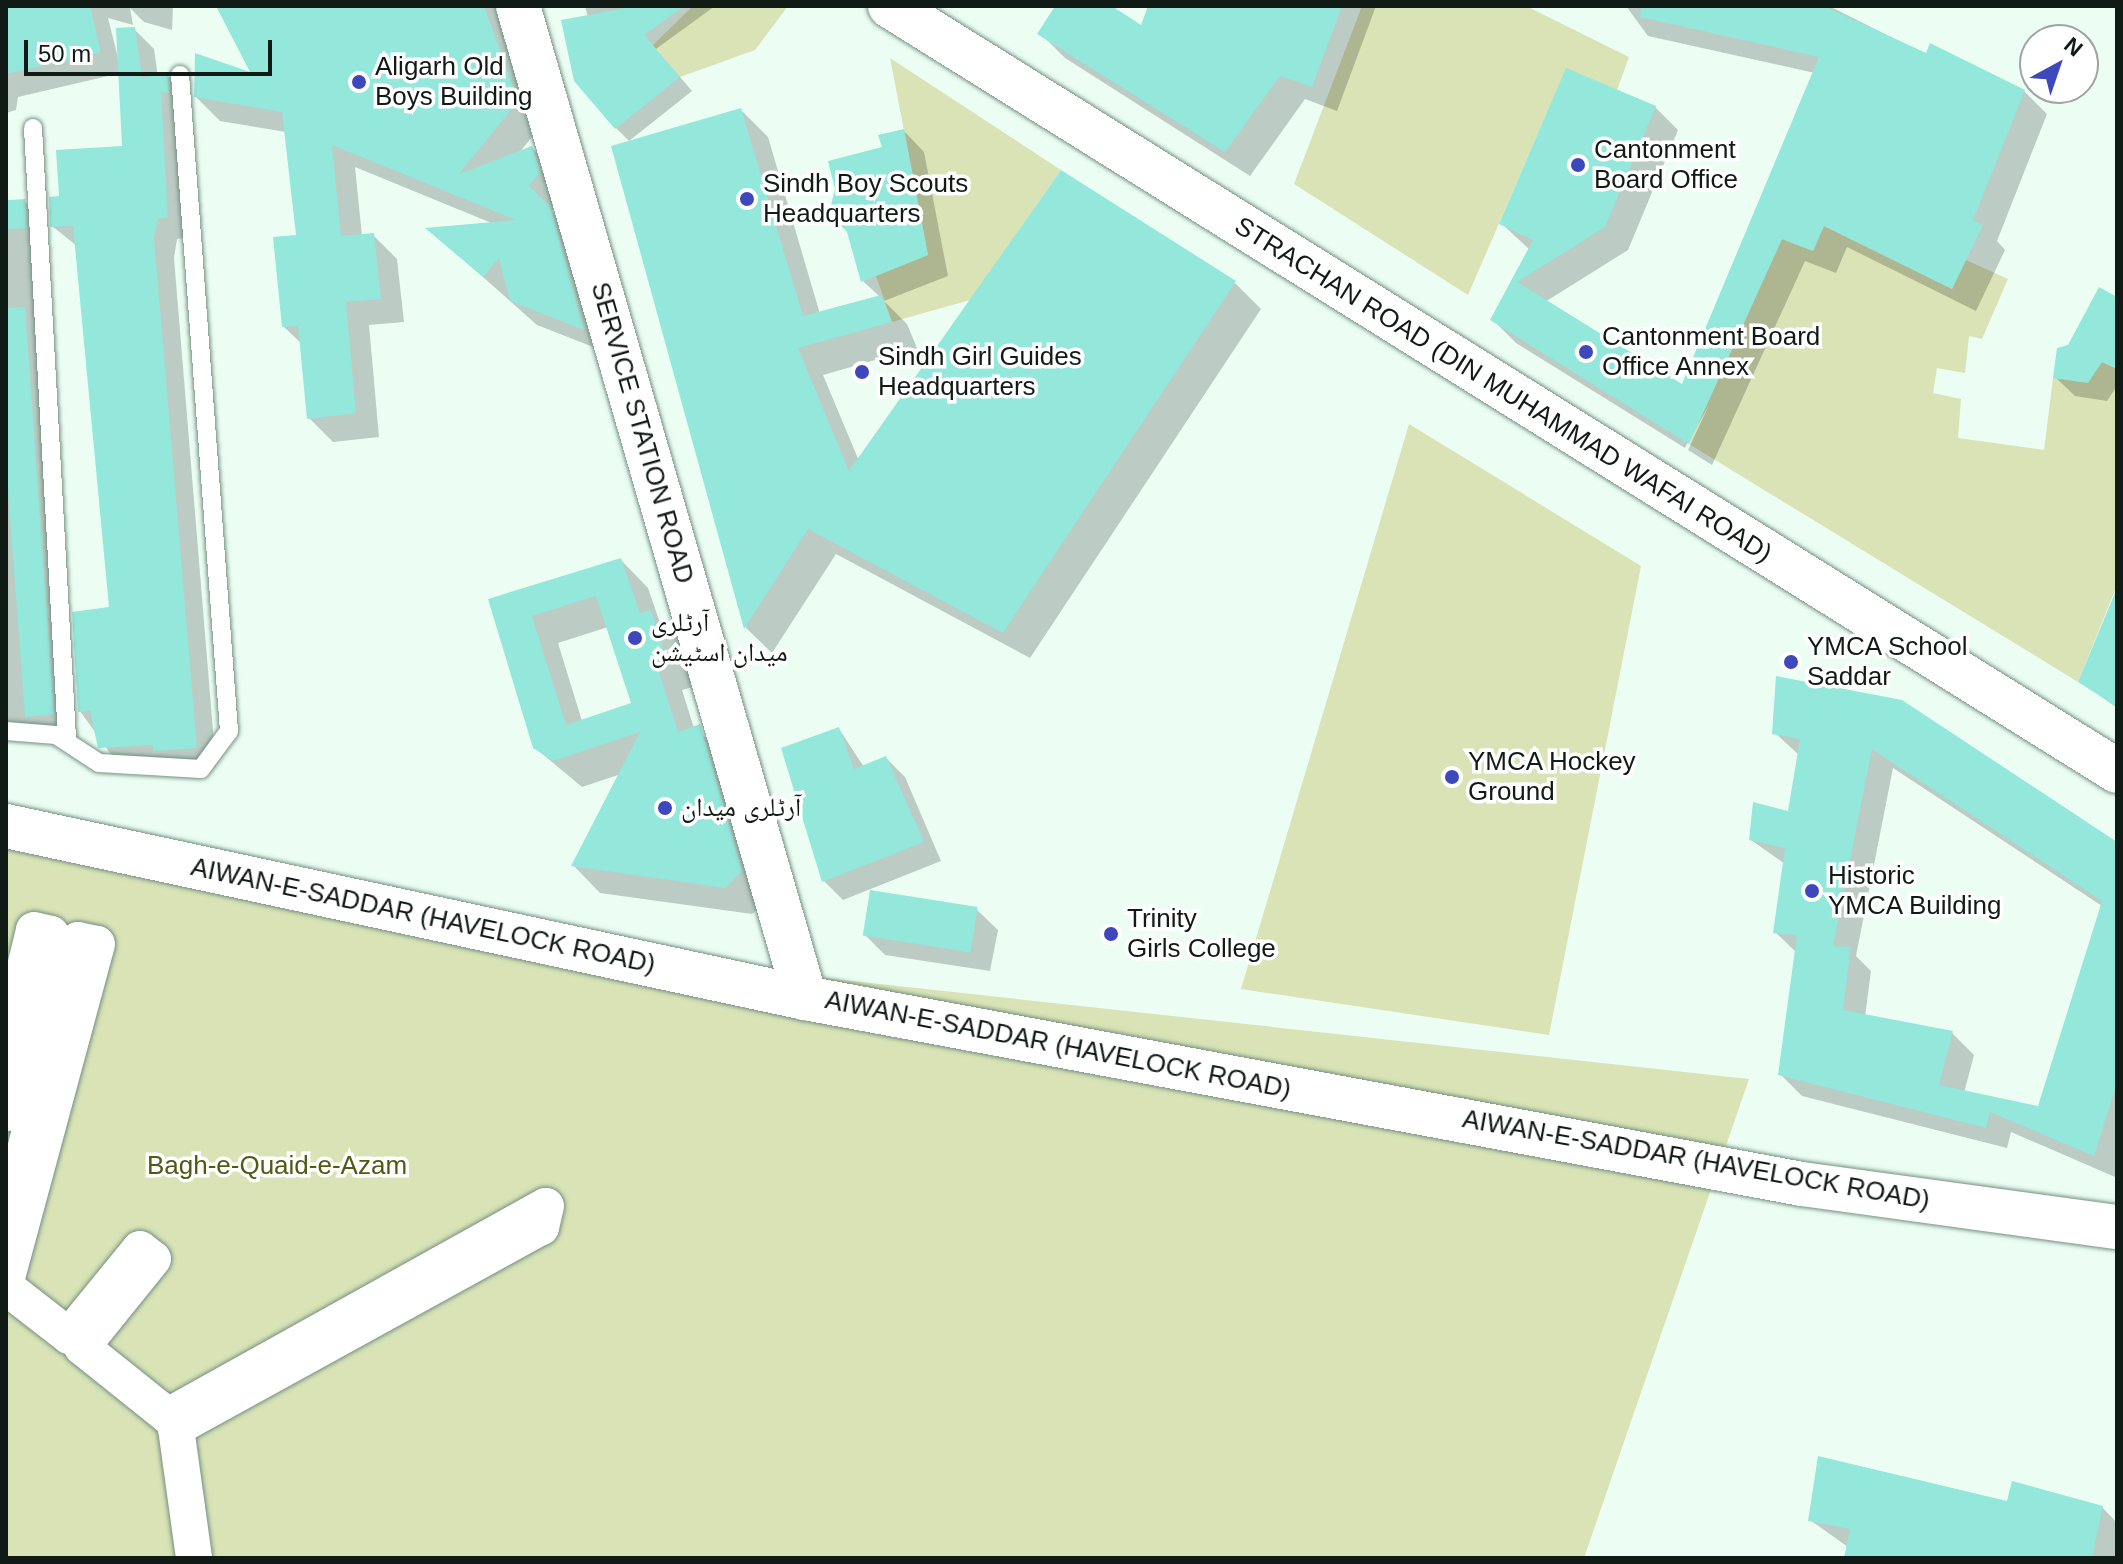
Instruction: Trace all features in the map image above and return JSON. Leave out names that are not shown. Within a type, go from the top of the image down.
[{"type":"main road","name":"SERVICE STATION ROAD","points":[[518,6],[805,998]]},
{"type":"main road","name":"STRACHAN ROAD (DIN MUHAMMAD WAFAI ROAD)","points":[[890,6],[2117,771]]},
{"type":"main road","name":"AIWAN-E-SADDAR (HAVELOCK ROAD)","points":[[6,826],[805,998],[1802,1184],[2117,1227]]},
{"type":"street","points":[[6,1045],[34,930],[51,934],[6,1113]]},
{"type":"street","points":[[6,1225],[78,940],[97,944],[6,1281]]},
{"type":"street","points":[[6,1287],[69,1336],[140,1249],[153,1259],[82,1347],[168,1416],[546,1206],[541,1227],[176,1428],[194,1558]]},
{"type":"lane","points":[[6,731],[67,739],[99,763],[201,769],[229,731],[180,75]]},
{"type":"lane","points":[[33,128],[67,739]]},
{"type":"green space","points":[[693,6],[788,6],[755,50],[680,77],[653,45]]},
{"type":"green space","points":[[1362,6],[1526,6],[1629,57],[1617,90],[1566,69],[1468,295],[1294,184]]},
{"type":"green space","points":[[890,58],[1061,170],[970,300],[892,322],[876,276],[928,255]]},
{"type":"green space","points":[[1824,226],[1952,289],[1966,260],[2008,279],[1982,339],[1969,336],[1965,373],[1937,368],[1933,393],[1961,399],[1958,438],[2044,450],[2053,378],[2102,362],[2117,369],[2117,585],[2078,682],[1689,444],[1782,239],[1813,251]]},
{"type":"green space","name":"YMCA Hockey Ground","points":[[1409,424],[1641,566],[1549,1035],[1241,989]]},
{"type":"green space","name":"Bagh-e-Quaid-e-Azam","points":[[6,834],[596,953],[1749,1079],[1584,1558],[6,1558]]},
{"type":"building","points":[[6,6],[90,6],[101,52],[6,74]]},
{"type":"building","points":[[216,6],[484,6],[518,101],[459,174],[532,146],[540,172],[529,186],[550,206],[584,330],[510,301],[499,258],[483,277],[425,228],[516,220],[332,145],[341,236],[374,233],[381,299],[346,302],[356,413],[307,419],[298,326],[282,327],[273,237],[296,235],[282,112],[194,97],[195,53],[250,72]]},
{"type":"building","points":[[637,6],[684,6],[644,35],[680,77],[615,129],[574,81],[561,20]]},
{"type":"building","points":[[1055,6],[1112,6],[1141,25],[1148,6],[1342,6],[1312,87],[1280,76],[1225,152],[1037,34]]},
{"type":"building","points":[[1641,6],[1824,6],[1926,53],[1930,43],[2019,87],[2019,104],[1973,220],[1983,225],[1952,289],[1824,226],[1813,251],[1782,239],[1689,444],[1490,320],[1533,240],[1499,224],[1566,68],[1656,106],[1605,227],[1517,282],[1682,384],[1819,57],[1640,17]]},
{"type":"building","points":[[135,27],[142,77],[168,74],[169,93],[161,92],[168,217],[158,219],[154,237],[197,748],[153,751],[153,745],[98,748],[90,711],[78,712],[72,612],[109,607],[73,226],[50,227],[49,197],[59,196],[56,150],[122,146],[116,28]]},
{"type":"building","points":[[741,108],[803,316],[881,295],[892,322],[798,348],[849,471],[1061,170],[1236,281],[1003,633],[808,529],[744,629],[611,146]]},
{"type":"building","points":[[904,129],[928,255],[861,282],[847,232],[829,213],[835,189],[828,161],[882,147],[878,135]]},
{"type":"building","points":[[25,199],[27,228],[8,229],[6,200]]},
{"type":"building","points":[[2099,287],[2117,297],[2117,369],[2102,362],[2088,383],[2053,378],[2057,348],[2068,345]]},
{"type":"building","points":[[25,307],[54,714],[25,717],[6,462],[6,308]]},
{"type":"building","points":[[621,558],[640,613],[651,610],[667,660],[656,663],[678,732],[700,724],[742,871],[725,888],[571,866],[640,732],[553,761],[533,748],[488,599]],"holes":[[[596,596],[631,703],[566,725],[532,616]]]},
{"type":"building","points":[[2117,588],[2117,707],[2078,682]]},
{"type":"building","points":[[1776,676],[1902,700],[2117,842],[2117,1083],[2094,1156],[1990,1112],[1986,1128],[1778,1075],[1797,935],[1773,933],[1785,848],[1749,840],[1753,802],[1788,811],[1800,739],[1772,734]],"holes":[[[1872,749],[2102,901],[2038,1106],[1939,1085],[1953,1031],[1843,1010],[1851,947],[1833,946]]]},
{"type":"building","points":[[839,727],[854,769],[886,756],[924,842],[822,882],[781,748]]},
{"type":"building","points":[[870,890],[978,907],[970,952],[863,935]]},
{"type":"building","points":[[1818,1456],[2007,1501],[2012,1481],[2103,1506],[2092,1558],[1844,1558],[1850,1529],[1808,1521]]},
{"type":"place","name":"Aligarh Old Boys Building","points":[[359,82]]},
{"type":"place","name":"Cantonment Board Office","points":[[1578,165]]},
{"type":"place","name":"Sindh Boy Scouts Headquarters","points":[[747,199]]},
{"type":"place","name":"Cantonment Board Office Annex","points":[[1586,352]]},
{"type":"place","name":"Sindh Girl Guides Headquarters","points":[[862,372]]},
{"type":"place","name":"آرٹلری میدان اسٹیشن","points":[[635,638]]},
{"type":"place","name":"YMCA School Saddar","points":[[1791,662]]},
{"type":"place","name":"YMCA Hockey Ground","points":[[1452,777]]},
{"type":"place","name":"آرٹلری میدان","points":[[665,808]]},
{"type":"place","name":"Historic YMCA Building","points":[[1812,891]]},
{"type":"place","name":"Trinity Girls College","points":[[1111,934]]}]
